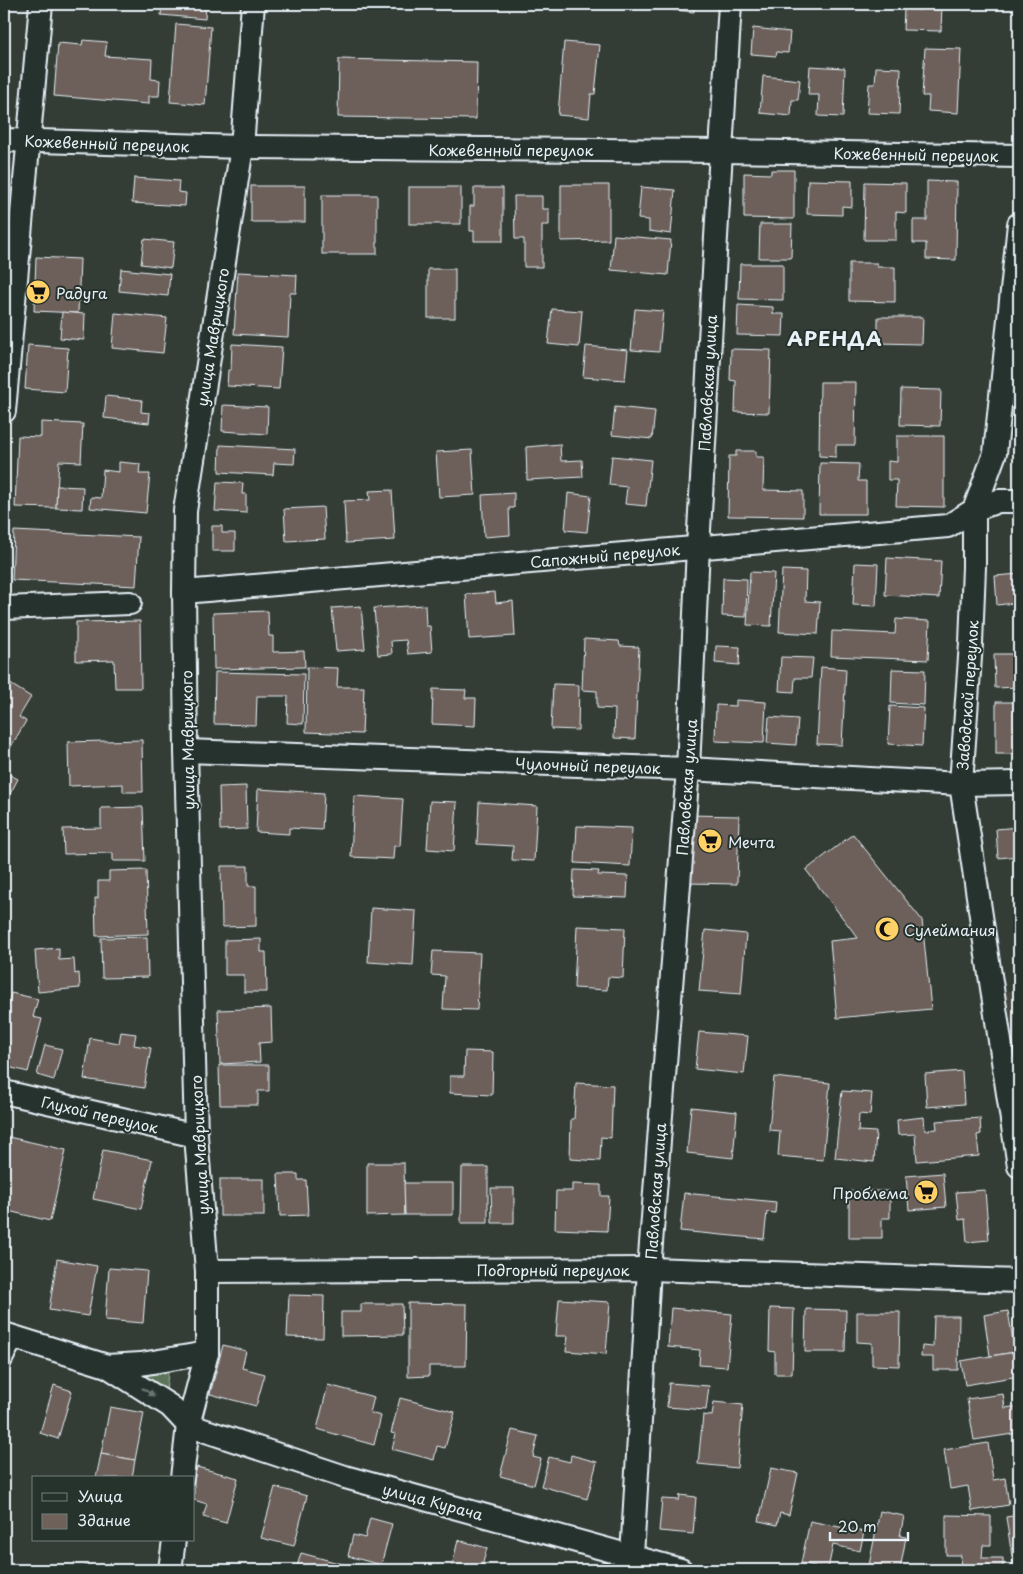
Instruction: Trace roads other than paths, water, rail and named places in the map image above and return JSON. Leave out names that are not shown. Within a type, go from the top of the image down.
[{"type":"street","points":[[4,412],[41,4]]},
{"type":"street","name":"улица Маврицкого","points":[[182,1476],[188,1425],[207,1353],[207,1270],[196,1136],[186,751],[185,511],[242,147],[253,4]]},
{"type":"street","name":"Павловская улица","points":[[633,1563],[649,1269],[688,769],[698,547],[730,4]]},
{"type":"street","name":"Кожевенный переулок","points":[[4,140],[242,147],[721,151],[1019,156]]},
{"type":"street","name":"Заводской переулок","points":[[1019,224],[995,453],[974,510],[971,643],[961,784],[1019,1166]]},
{"type":"street","points":[[995,453],[1009,501]]},
{"type":"street","name":"Сапожный переулок","points":[[184,592],[948,526],[974,510],[1009,501]]},
{"type":"street","points":[[4,608],[130,603]]},
{"type":"street","name":"Чулочный переулок","points":[[186,751],[688,769],[961,784],[1019,783]]},
{"type":"street","name":"Глухой переулок","points":[[4,1092],[196,1136]]},
{"type":"street","name":"Подгорный переулок","points":[[207,1270],[649,1269],[1019,1281]]},
{"type":"street","points":[[11,1336],[107,1366],[170,1406],[188,1425]]},
{"type":"street","points":[[107,1366],[141,1364],[207,1353]]},
{"type":"street","name":"улица Курача","points":[[188,1425],[345,1477],[633,1563],[681,1570]]},
{"type":"street","points":[[170,1570],[174,1542]]},
{"type":"lane","points":[[4,1365],[11,1336]]},
{"type":"place","name":"Радуга","points":[[38,292]]},
{"type":"place","name":"Мечта","points":[[710,841]]},
{"type":"place","name":"Сулеймания","points":[[887,929]]},
{"type":"place","name":"Проблема","points":[[926,1192]]},
{"type":"district","name":"АРЕНДА","points":[[835,338]]}]
